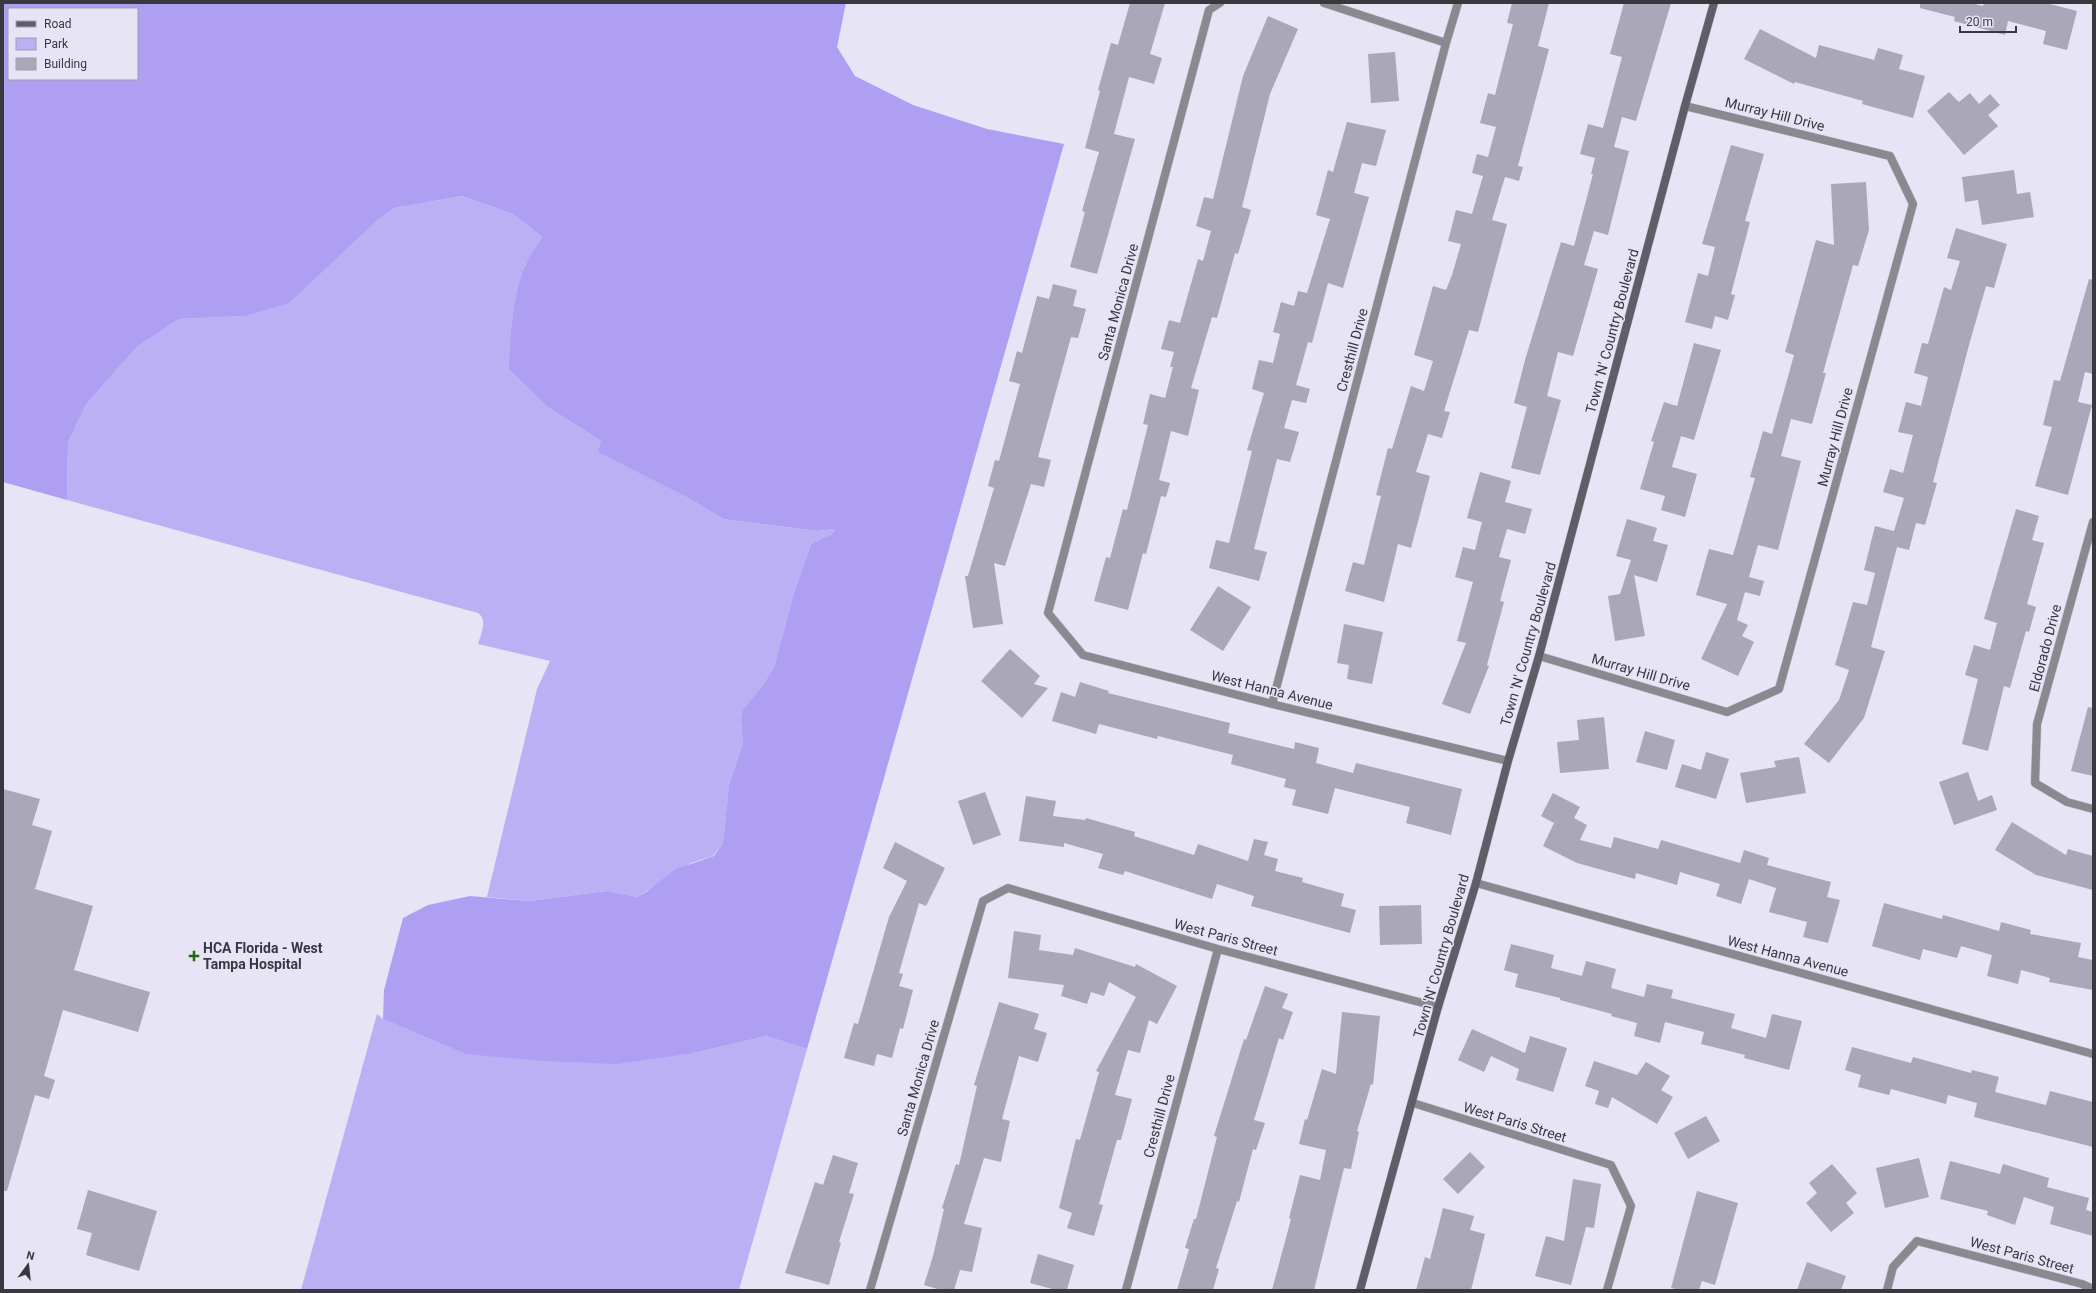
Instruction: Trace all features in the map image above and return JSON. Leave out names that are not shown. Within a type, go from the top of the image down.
[{"type":"street","name":"Santa Monica Drive","points":[[1048,614],[1209,10],[1220,3]]},
{"type":"street","points":[[1324,3],[1446,43]]},
{"type":"street","name":"Cresthill Drive","points":[[1272,704],[1446,43],[1458,3]]},
{"type":"street","name":"Town 'N' Country Boulevard","points":[[1360,1290],[1413,1103],[1438,1007],[1476,883],[1508,760],[1539,656],[1685,106],[1714,3]]},
{"type":"street","name":"Murray Hill Drive","points":[[1539,656],[1728,712],[1779,689],[1913,204],[1890,156],[1685,106]]},
{"type":"street","name":"Eldorado Drive","points":[[2093,522],[2038,724],[2035,783],[2067,802],[2093,809]]},
{"type":"street","name":"West Hanna Avenue","points":[[1048,614],[1082,654],[1272,704],[1508,760]]},
{"type":"street","name":"West Hanna Avenue","points":[[1476,883],[2093,1054]]},
{"type":"street","name":"Santa Monica Drive","points":[[870,1290],[983,900],[1008,888]]},
{"type":"street","name":"West Paris Street","points":[[1008,888],[1218,949],[1438,1007]]},
{"type":"street","name":"Cresthill Drive","points":[[1126,1290],[1218,949]]},
{"type":"street","name":"West Paris Street","points":[[1413,1103],[1611,1165],[1631,1206],[1608,1290]]},
{"type":"street","name":"West Paris Street","points":[[1887,1290],[1893,1267],[1917,1241],[2082,1284],[2093,1289]]},
{"type":"green space","points":[[462,196],[513,214],[542,237],[525,265],[549,408],[601,441],[613,459],[690,499],[723,519],[817,531],[835,529],[832,534],[811,544],[794,592],[774,667],[741,721],[743,743],[729,785],[723,843],[713,856],[691,863],[637,897],[607,891],[529,901],[487,897],[537,689],[550,661],[478,644],[482,632],[483,619],[478,613],[67,500],[68,442],[87,403],[137,347],[179,319],[245,316],[394,208]]},
{"type":"green space","points":[[377,1014],[383,1019],[465,1054],[694,1053],[766,1036],[807,1049],[739,1290],[301,1290]]},
{"type":"shaded area","points":[[3,3],[846,3],[837,47],[855,76],[913,105],[987,129],[1064,144],[807,1049],[766,1036],[694,1053],[617,1064],[544,1061],[465,1054],[383,1019],[384,990],[403,918],[428,905],[470,896],[529,901],[607,891],[637,897],[676,869],[714,856],[723,843],[729,785],[743,743],[741,721],[743,710],[761,688],[774,667],[794,592],[811,544],[832,534],[835,529],[817,531],[723,519],[690,499],[598,452],[601,441],[549,408],[509,369],[513,316],[517,291],[527,262],[542,237],[513,214],[462,196],[394,208],[375,222],[289,303],[245,316],[179,319],[137,347],[87,403],[68,442],[67,500],[3,482]]},
{"type":"building","points":[[1130,3],[1165,3],[1150,54],[1162,58],[1154,84],[1129,77],[1114,134],[1135,139],[1097,274],[1070,267],[1085,212],[1082,211],[1099,152],[1085,148],[1100,91],[1098,90],[1111,43],[1118,45]]},
{"type":"building","points":[[1512,3],[1549,3],[1538,46],[1549,49],[1518,166],[1523,167],[1519,181],[1505,177],[1492,220],[1507,224],[1478,332],[1469,330],[1444,411],[1450,412],[1442,438],[1428,434],[1416,472],[1430,476],[1411,548],[1398,544],[1384,602],[1345,591],[1353,562],[1364,565],[1381,496],[1376,495],[1388,448],[1392,449],[1411,386],[1424,391],[1433,361],[1414,355],[1433,286],[1446,290],[1461,244],[1448,241],[1456,210],[1472,214],[1483,176],[1472,173],[1477,154],[1488,157],[1496,127],[1480,123],[1488,93],[1495,95],[1513,24],[1507,23]]},
{"type":"building","points":[[1624,3],[1671,3],[1636,121],[1622,117],[1614,147],[1629,151],[1608,235],[1594,231],[1584,265],[1598,269],[1573,356],[1558,352],[1547,396],[1561,400],[1540,475],[1511,468],[1527,407],[1514,403],[1525,360],[1561,242],[1574,246],[1593,174],[1591,174],[1595,158],[1580,154],[1588,124],[1603,128],[1622,57],[1610,54]]},
{"type":"building","points":[[1920,3],[1971,3],[1983,6],[1984,3],[2046,3],[2077,11],[2067,50],[2043,44],[2046,31],[2008,21],[2005,35],[1954,21],[1955,17],[1920,8]]},
{"type":"building","points":[[1268,16],[1298,29],[1270,94],[1242,207],[1251,210],[1238,254],[1235,253],[1217,318],[1212,317],[1191,388],[1199,390],[1188,436],[1171,431],[1159,480],[1170,483],[1166,497],[1161,496],[1146,554],[1143,553],[1128,610],[1094,601],[1106,557],[1110,558],[1123,509],[1127,510],[1148,425],[1143,424],[1150,394],[1165,398],[1173,367],[1170,367],[1174,352],[1161,349],[1169,320],[1180,323],[1198,259],[1203,261],[1211,231],[1196,226],[1204,197],[1213,199],[1243,76]]},
{"type":"building","points":[[1760,29],[1816,58],[1819,45],[1874,60],[1878,48],[1903,55],[1899,69],[1925,76],[1913,118],[1862,104],[1863,101],[1795,82],[1794,84],[1744,59]]},
{"type":"building","points":[[1395,52],[1399,101],[1371,103],[1368,54]]},
{"type":"building","points":[[1949,92],[1959,102],[1970,93],[1979,104],[1990,94],[2000,105],[1988,115],[1998,126],[1964,155],[1927,111]]},
{"type":"building","points":[[1347,122],[1386,130],[1376,166],[1362,163],[1354,193],[1369,197],[1343,288],[1328,283],[1312,343],[1308,342],[1296,385],[1310,389],[1306,403],[1292,400],[1284,428],[1299,432],[1290,462],[1277,459],[1254,549],[1267,552],[1259,581],[1209,568],[1216,540],[1229,543],[1252,451],[1247,450],[1264,393],[1252,389],[1259,360],[1273,363],[1280,334],[1273,332],[1281,302],[1294,306],[1298,291],[1307,293],[1330,219],[1316,215],[1328,170],[1333,172]]},
{"type":"building","points":[[1731,145],[1764,154],[1745,221],[1750,222],[1731,294],[1735,295],[1728,320],[1715,316],[1712,329],[1685,322],[1698,273],[1708,276],[1715,247],[1702,244]]},
{"type":"building","points":[[2014,170],[2017,194],[2030,192],[2034,217],[1982,225],[1978,200],[1965,202],[1962,177]]},
{"type":"building","points":[[1866,182],[1869,230],[1858,266],[1853,265],[1823,373],[1826,373],[1812,424],[1791,419],[1781,456],[1801,461],[1778,550],[1758,545],[1749,577],[1764,581],[1760,596],[1745,592],[1737,620],[1748,625],[1742,636],[1754,642],[1738,676],[1701,659],[1727,604],[1696,595],[1709,549],[1733,555],[1755,478],[1750,477],[1763,431],[1772,434],[1794,355],[1785,352],[1816,240],[1834,245],[1831,184]]},
{"type":"building","points":[[1956,228],[2007,244],[1994,288],[1986,286],[1933,482],[1937,483],[1925,525],[1916,523],[1909,550],[1897,547],[1871,647],[1885,651],[1864,718],[1829,763],[1804,744],[1839,700],[1849,670],[1835,665],[1853,602],[1867,605],[1875,573],[1864,570],[1875,526],[1894,531],[1904,498],[1883,492],[1890,469],[1903,473],[1913,435],[1898,432],[1906,402],[1921,406],[1928,377],[1914,373],[1922,343],[1928,344],[1944,287],[1951,290],[1960,261],[1947,258]]},
{"type":"building","points":[[2089,279],[2093,280],[2093,374],[2085,372],[2078,402],[2092,405],[2068,495],[2035,486],[2052,427],[2043,425],[2054,380],[2060,381]]},
{"type":"building","points":[[1053,284],[1077,290],[1073,306],[1086,309],[1078,338],[1071,337],[1038,457],[1051,460],[1044,487],[1031,484],[1005,566],[994,563],[1003,624],[973,628],[965,576],[968,576],[994,488],[988,486],[995,460],[999,461],[1020,384],[1009,381],[1017,351],[1022,353],[1037,296],[1049,299]]},
{"type":"building","points":[[1694,343],[1721,350],[1694,440],[1681,436],[1672,467],[1697,474],[1685,517],[1661,510],[1665,496],[1640,489],[1654,442],[1651,441],[1664,402],[1677,406]]},
{"type":"building","points":[[1480,472],[1511,481],[1505,502],[1532,509],[1525,534],[1507,529],[1499,557],[1511,560],[1500,601],[1504,602],[1487,665],[1489,666],[1470,714],[1442,704],[1466,643],[1457,641],[1473,582],[1455,577],[1463,547],[1475,550],[1482,522],[1467,518]]},
{"type":"building","points":[[2016,509],[2039,516],[2032,540],[2044,543],[2027,604],[2036,607],[2029,632],[2026,631],[2010,688],[2004,686],[1988,751],[1962,744],[1978,679],[1965,675],[1974,645],[1990,650],[1997,623],[1984,619]]},
{"type":"building","points":[[1627,519],[1657,528],[1653,541],[1668,545],[1657,582],[1634,575],[1645,636],[1615,641],[1608,596],[1620,594],[1631,560],[1616,556]]},
{"type":"building","points":[[1218,586],[1251,607],[1223,651],[1190,630]]},
{"type":"building","points":[[1344,624],[1383,632],[1372,684],[1347,679],[1349,665],[1337,663]]},
{"type":"building","points":[[1010,649],[1040,676],[1034,684],[1048,688],[1022,718],[981,681]]},
{"type":"building","points":[[1080,682],[1109,691],[1108,693],[1230,723],[1228,733],[1294,749],[1295,742],[1319,748],[1316,763],[1353,773],[1356,763],[1462,789],[1451,835],[1406,823],[1410,807],[1335,788],[1328,814],[1292,805],[1296,790],[1284,787],[1286,779],[1231,764],[1233,755],[1158,736],[1157,739],[1099,724],[1096,734],[1052,721],[1061,692],[1075,697]]},
{"type":"building","points":[[2088,707],[2093,708],[2093,776],[2071,771]]},
{"type":"building","points":[[1604,717],[1609,769],[1560,773],[1557,742],[1579,740],[1577,720]]},
{"type":"building","points":[[1645,731],[1675,740],[1667,770],[1636,762]]},
{"type":"building","points":[[1706,752],[1729,759],[1716,799],[1675,787],[1682,764],[1701,770]]},
{"type":"building","points":[[1799,757],[1806,793],[1746,803],[1740,773],[1776,767],[1774,761]]},
{"type":"building","points":[[1968,772],[1978,801],[1992,795],[1997,810],[1954,825],[1939,782]]},
{"type":"building","points":[[3,789],[40,799],[32,825],[52,831],[35,889],[93,906],[74,970],[150,992],[138,1032],[63,1010],[44,1076],[55,1080],[49,1099],[35,1095],[7,1191],[3,1191]]},
{"type":"building","points":[[985,792],[1001,835],[973,845],[958,801]]},
{"type":"building","points":[[1553,793],[1580,807],[1574,818],[1587,825],[1580,840],[1611,848],[1614,837],[1658,849],[1661,840],[1740,863],[1744,850],[1769,858],[1767,865],[1831,882],[1827,897],[1840,900],[1828,943],[1803,937],[1807,922],[1769,912],[1776,888],[1749,879],[1741,904],[1716,896],[1720,884],[1680,872],[1677,885],[1636,873],[1635,879],[1577,863],[1543,846],[1554,823],[1541,816]]},
{"type":"building","points":[[1026,796],[1056,801],[1053,816],[1085,820],[1086,818],[1135,832],[1134,836],[1194,855],[1198,844],[1248,861],[1254,839],[1268,842],[1264,855],[1278,859],[1275,871],[1303,878],[1302,882],[1344,894],[1341,906],[1356,910],[1350,933],[1251,906],[1254,896],[1217,884],[1212,899],[1125,871],[1123,875],[1098,868],[1103,854],[1064,843],[1064,847],[1019,841]]},
{"type":"building","points":[[2012,822],[2066,855],[2068,849],[2093,856],[2093,890],[2036,875],[1995,850]]},
{"type":"building","points":[[895,842],[945,868],[926,906],[919,903],[899,973],[903,974],[899,986],[913,990],[903,1029],[900,1028],[892,1058],[877,1054],[874,1066],[844,1058],[854,1023],[858,1024],[889,917],[907,881],[883,868]]},
{"type":"building","points":[[1884,903],[1942,919],[1943,915],[1999,931],[2001,922],[2031,930],[2030,934],[2081,943],[2078,957],[2093,960],[2093,990],[2049,982],[2050,978],[2021,970],[2018,984],[1987,976],[1992,955],[1961,946],[1957,958],[1923,949],[1920,960],[1872,946]]},
{"type":"building","points":[[1421,905],[1422,944],[1380,945],[1379,906]]},
{"type":"building","points":[[1014,931],[1041,935],[1039,950],[1073,955],[1075,948],[1135,967],[1136,964],[1177,986],[1157,1024],[1149,1020],[1140,1053],[1128,1050],[1115,1095],[1132,1099],[1121,1140],[1117,1140],[1099,1204],[1103,1205],[1094,1236],[1067,1228],[1072,1213],[1059,1208],[1076,1139],[1080,1140],[1099,1072],[1096,1071],[1136,997],[1109,982],[1104,996],[1091,992],[1087,1004],[1061,996],[1064,985],[1008,978]]},
{"type":"building","points":[[1511,944],[1554,955],[1551,968],[1582,976],[1586,961],[1616,969],[1611,988],[1644,997],[1647,984],[1673,990],[1671,998],[1735,1014],[1731,1028],[1766,1038],[1772,1014],[1802,1021],[1789,1070],[1744,1058],[1745,1055],[1701,1044],[1704,1032],[1665,1022],[1660,1043],[1634,1036],[1637,1023],[1611,1016],[1612,1014],[1560,1000],[1560,998],[1515,987],[1518,974],[1504,970]]},
{"type":"building","points":[[1265,986],[1288,994],[1282,1008],[1293,1012],[1283,1040],[1279,1038],[1254,1120],[1265,1123],[1256,1150],[1253,1149],[1239,1202],[1237,1201],[1216,1268],[1219,1269],[1213,1290],[1177,1290],[1189,1249],[1185,1248],[1194,1219],[1196,1219],[1217,1137],[1214,1136],[1244,1039],[1246,1040]]},
{"type":"building","points":[[999,1002],[1039,1014],[1034,1029],[1047,1033],[1038,1062],[1019,1056],[1002,1119],[1010,1121],[1001,1162],[984,1158],[964,1224],[982,1228],[972,1272],[960,1270],[954,1290],[941,1290],[924,1285],[933,1256],[944,1209],[942,1208],[956,1164],[959,1165],[977,1086],[974,1085]]},
{"type":"building","points":[[1342,1012],[1380,1016],[1373,1085],[1371,1084],[1357,1131],[1359,1132],[1351,1169],[1344,1168],[1314,1290],[1272,1290],[1291,1219],[1289,1218],[1300,1175],[1320,1180],[1326,1150],[1299,1144],[1305,1119],[1307,1120],[1322,1069],[1336,1074]]},
{"type":"building","points":[[1472,1029],[1525,1053],[1530,1036],[1567,1048],[1553,1092],[1516,1080],[1519,1069],[1491,1056],[1484,1072],[1458,1060]]},
{"type":"building","points":[[1852,1047],[1911,1063],[1913,1057],[1971,1073],[1972,1070],[1999,1077],[1995,1092],[2046,1105],[2050,1091],[2093,1102],[2093,1147],[1974,1117],[1977,1103],[1948,1095],[1946,1104],[1891,1089],[1889,1095],[1858,1087],[1861,1075],[1845,1070]]},
{"type":"building","points":[[1594,1061],[1637,1075],[1646,1062],[1670,1076],[1661,1090],[1673,1097],[1657,1124],[1612,1097],[1608,1108],[1595,1104],[1599,1091],[1585,1086]]},
{"type":"building","points":[[1706,1116],[1720,1141],[1688,1159],[1674,1133]]},
{"type":"building","points":[[1470,1152],[1485,1167],[1458,1194],[1443,1179]]},
{"type":"building","points":[[833,1155],[858,1163],[849,1193],[854,1194],[839,1242],[841,1243],[829,1285],[785,1273],[815,1182],[823,1185]]},
{"type":"building","points":[[1919,1158],[1929,1197],[1885,1208],[1876,1168]]},
{"type":"building","points":[[1950,1161],[2000,1174],[2003,1164],[2049,1178],[2047,1187],[2089,1198],[2086,1210],[2093,1212],[2093,1236],[2050,1224],[2054,1207],[2024,1197],[2015,1225],[1987,1215],[1988,1211],[1940,1199]]},
{"type":"building","points":[[1832,1164],[1857,1193],[1846,1203],[1854,1213],[1831,1232],[1806,1203],[1817,1193],[1809,1183]]},
{"type":"building","points":[[1573,1179],[1601,1184],[1594,1228],[1586,1227],[1571,1285],[1535,1276],[1546,1236],[1564,1241]]},
{"type":"building","points":[[88,1190],[157,1211],[139,1271],[86,1255],[92,1233],[77,1229]]},
{"type":"building","points":[[1697,1191],[1738,1203],[1715,1285],[1702,1281],[1699,1290],[1680,1290],[1671,1288]]},
{"type":"building","points":[[1443,1208],[1474,1216],[1470,1230],[1485,1234],[1471,1290],[1416,1290],[1425,1257],[1430,1259]]},
{"type":"building","points":[[1038,1254],[1074,1265],[1067,1290],[1056,1290],[1030,1283]]},
{"type":"building","points":[[1807,1262],[1846,1276],[1841,1290],[1797,1290]]},
{"type":"place","name":"HCA Florida - West Tampa Hospital","points":[[194,956]]}]
